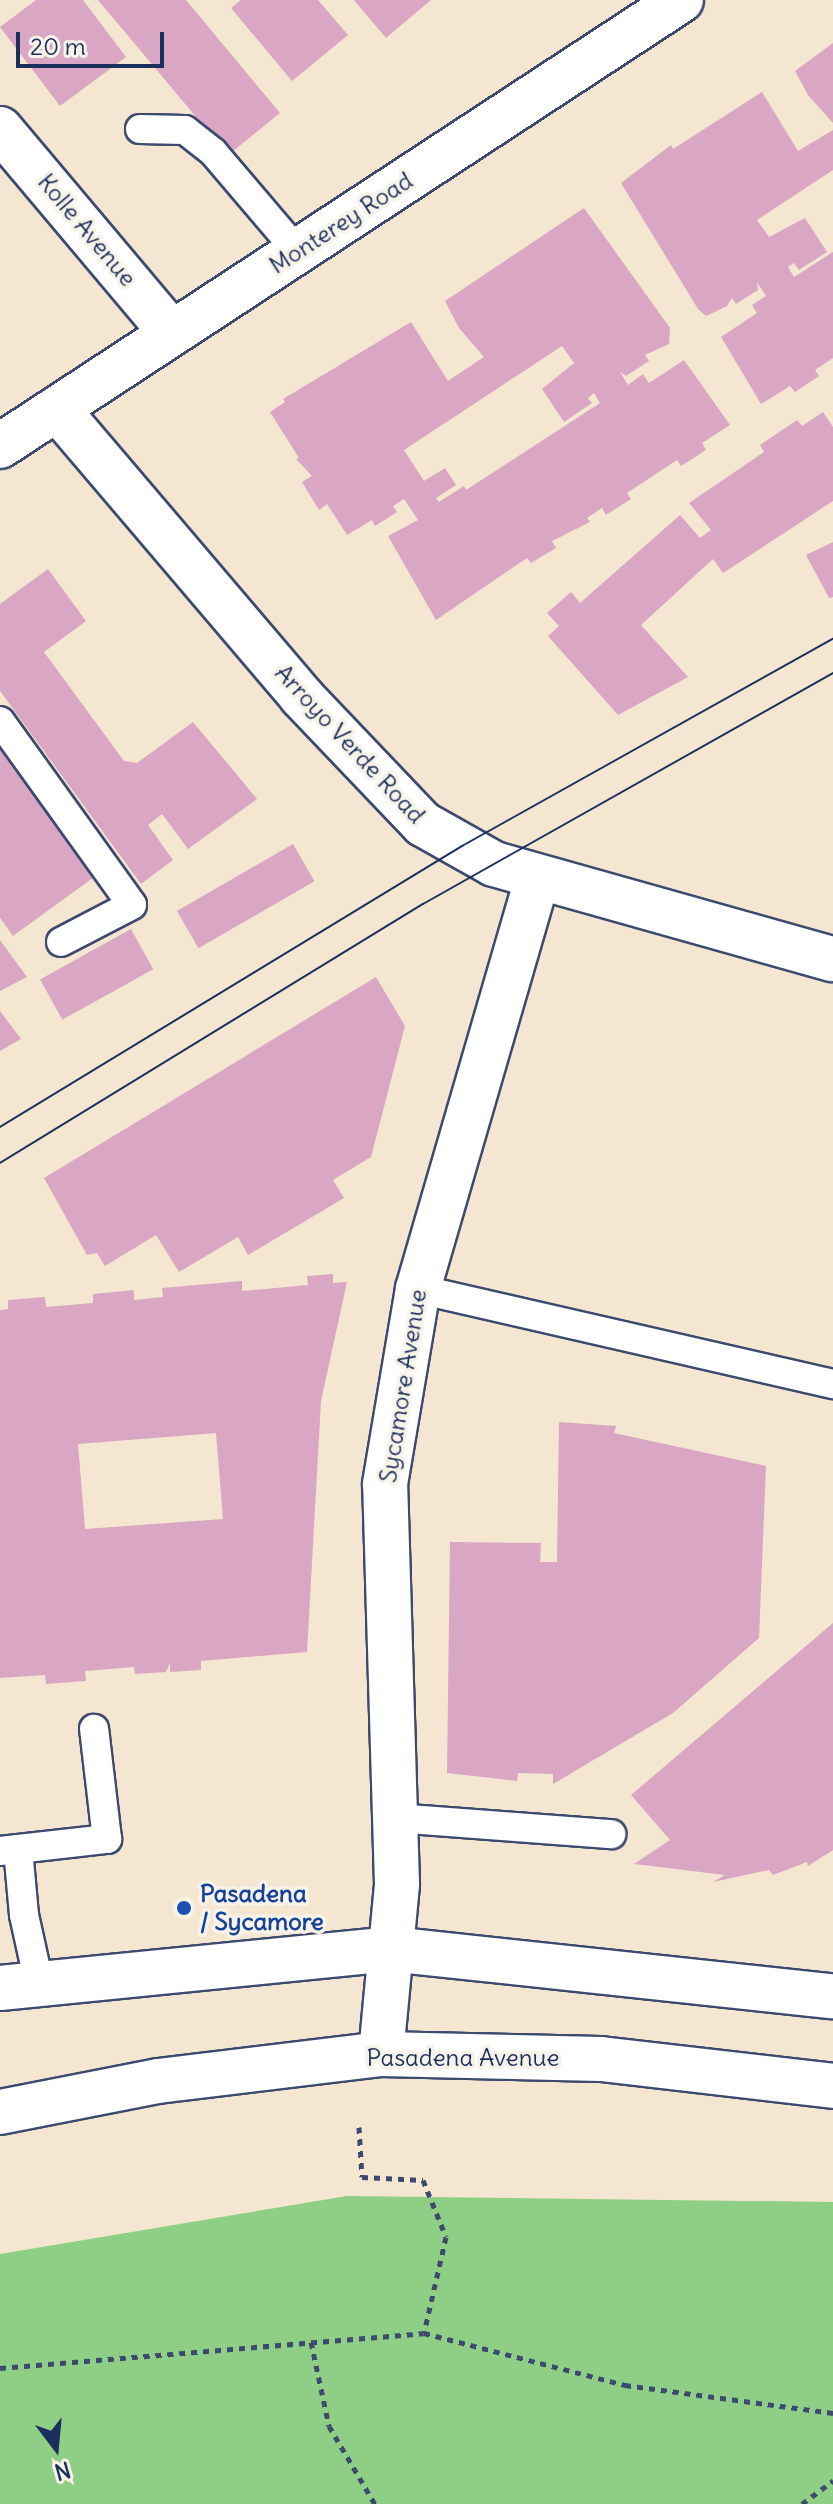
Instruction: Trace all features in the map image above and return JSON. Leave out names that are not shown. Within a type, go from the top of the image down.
[{"type":"street","name":"Monterey Road","points":[[0,446],[681,0]]},
{"type":"street","name":"Kolle Avenue","points":[[0,129],[172,333]]},
{"type":"street","name":"Arroyo Verde Road","points":[[57,409],[301,696],[423,824],[494,864],[833,959]]},
{"type":"street","name":"Sycamore Avenue","points":[[381,2054],[396,1818],[385,1484],[418,1289],[538,877]]},
{"type":"street","points":[[20,1986],[390,1949],[833,1996]]},
{"type":"street","name":"Pasadena Avenue","points":[[0,2112],[158,2081],[381,2054],[601,2059],[833,2086]]},
{"type":"lane","points":[[140,129],[185,130],[213,152],[298,252]]},
{"type":"lane","points":[[0,721],[132,905],[61,942]]},
{"type":"lane","points":[[418,1289],[833,1384]]},
{"type":"lane","points":[[20,1986],[24,1915],[9,1850],[107,1839],[94,1729]]},
{"type":"lane","points":[[396,1818],[611,1834]]},
{"type":"path","points":[[359,2127],[362,2177],[423,2180],[446,2237],[441,2275],[424,2333]]},
{"type":"path","points":[[0,2368],[424,2333],[625,2385],[833,2413]]},
{"type":"path","points":[[311,2342],[329,2426],[375,2504]]},
{"type":"path","points":[[802,2504],[833,2481]]},
{"type":"green space","points":[[347,2196],[833,2202],[833,2504],[0,2504],[0,2254]]},
{"type":"building","points":[[36,0],[83,0],[126,57],[60,106],[0,27]]},
{"type":"building","points":[[98,0],[186,0],[280,113],[228,155]]},
{"type":"building","points":[[241,0],[318,0],[348,35],[292,81],[231,8]]},
{"type":"building","points":[[354,0],[431,0],[386,38]]},
{"type":"building","points":[[833,43],[833,123],[808,95],[795,71]]},
{"type":"building","points":[[762,92],[798,151],[833,130],[833,170],[757,220],[769,237],[805,218],[827,252],[799,270],[794,263],[788,267],[794,277],[833,252],[833,358],[815,370],[819,376],[795,392],[790,386],[761,404],[721,337],[757,313],[752,305],[766,296],[757,282],[758,290],[736,304],[732,298],[727,306],[706,316],[698,309],[621,183],[671,145],[673,149]]},
{"type":"building","points":[[584,208],[670,328],[669,344],[645,355],[649,361],[626,376],[620,372],[628,385],[643,374],[649,383],[684,360],[730,425],[702,443],[706,450],[681,466],[677,460],[627,493],[631,499],[606,515],[602,508],[587,518],[590,522],[552,541],[556,548],[531,563],[527,558],[436,620],[388,536],[418,520],[404,499],[393,506],[397,512],[375,526],[372,520],[347,535],[327,504],[319,510],[302,482],[312,476],[296,459],[299,458],[270,412],[285,402],[283,399],[411,322],[448,381],[484,357],[459,328],[445,301]],"holes":[[[562,346],[574,363],[542,389],[564,422],[592,403],[588,398],[594,393],[600,403],[466,490],[464,486],[439,502],[436,498],[456,485],[445,468],[424,481],[404,450]]]},
{"type":"building","points":[[823,412],[833,427],[833,501],[723,573],[713,559],[641,625],[688,677],[618,715],[548,636],[559,626],[547,613],[571,592],[580,603],[680,515],[700,538],[711,530],[689,503],[764,452],[760,445],[797,420],[802,426]]},
{"type":"building","points":[[833,542],[833,597],[829,598],[806,555]]},
{"type":"building","points":[[48,569],[86,621],[44,652],[124,761],[137,763],[193,722],[257,799],[188,849],[162,814],[148,825],[173,860],[141,884],[0,691],[0,604]]},
{"type":"building","points":[[0,739],[97,875],[13,936],[0,918]]},
{"type":"building","points":[[293,844],[314,881],[198,948],[177,911]]},
{"type":"building","points":[[131,929],[153,969],[62,1020],[40,979]]},
{"type":"building","points":[[0,940],[27,977],[0,991]]},
{"type":"building","points":[[376,977],[405,1026],[371,1157],[333,1180],[344,1198],[248,1255],[238,1237],[179,1272],[156,1235],[105,1266],[97,1253],[87,1255],[44,1178]]},
{"type":"building","points":[[0,1011],[21,1039],[0,1051]]},
{"type":"building","points":[[333,1274],[333,1283],[347,1282],[321,1401],[307,1652],[201,1661],[201,1670],[170,1672],[170,1663],[166,1672],[135,1674],[134,1667],[85,1671],[86,1681],[46,1684],[45,1675],[0,1678],[0,1310],[8,1309],[8,1300],[45,1297],[46,1307],[93,1303],[93,1294],[134,1290],[134,1300],[163,1297],[162,1288],[242,1281],[242,1291],[308,1285],[307,1276]],"holes":[[[216,1433],[223,1519],[85,1529],[78,1444]]]},
{"type":"building","points":[[559,1422],[616,1426],[614,1433],[766,1466],[759,1638],[673,1713],[553,1784],[553,1774],[518,1773],[517,1781],[447,1773],[450,1542],[541,1543],[540,1562],[557,1562]]},
{"type":"building","points":[[833,1623],[833,1850],[808,1866],[807,1862],[773,1875],[769,1870],[713,1882],[725,1875],[634,1864],[670,1840],[631,1795]]},
{"type":"tram line","points":[[0,1127],[462,846],[833,639]]},
{"type":"tram line","points":[[0,1163],[423,904],[833,673]]},
{"type":"place","name":"Pasadena / Sycamore","points":[[184,1908]]}]
